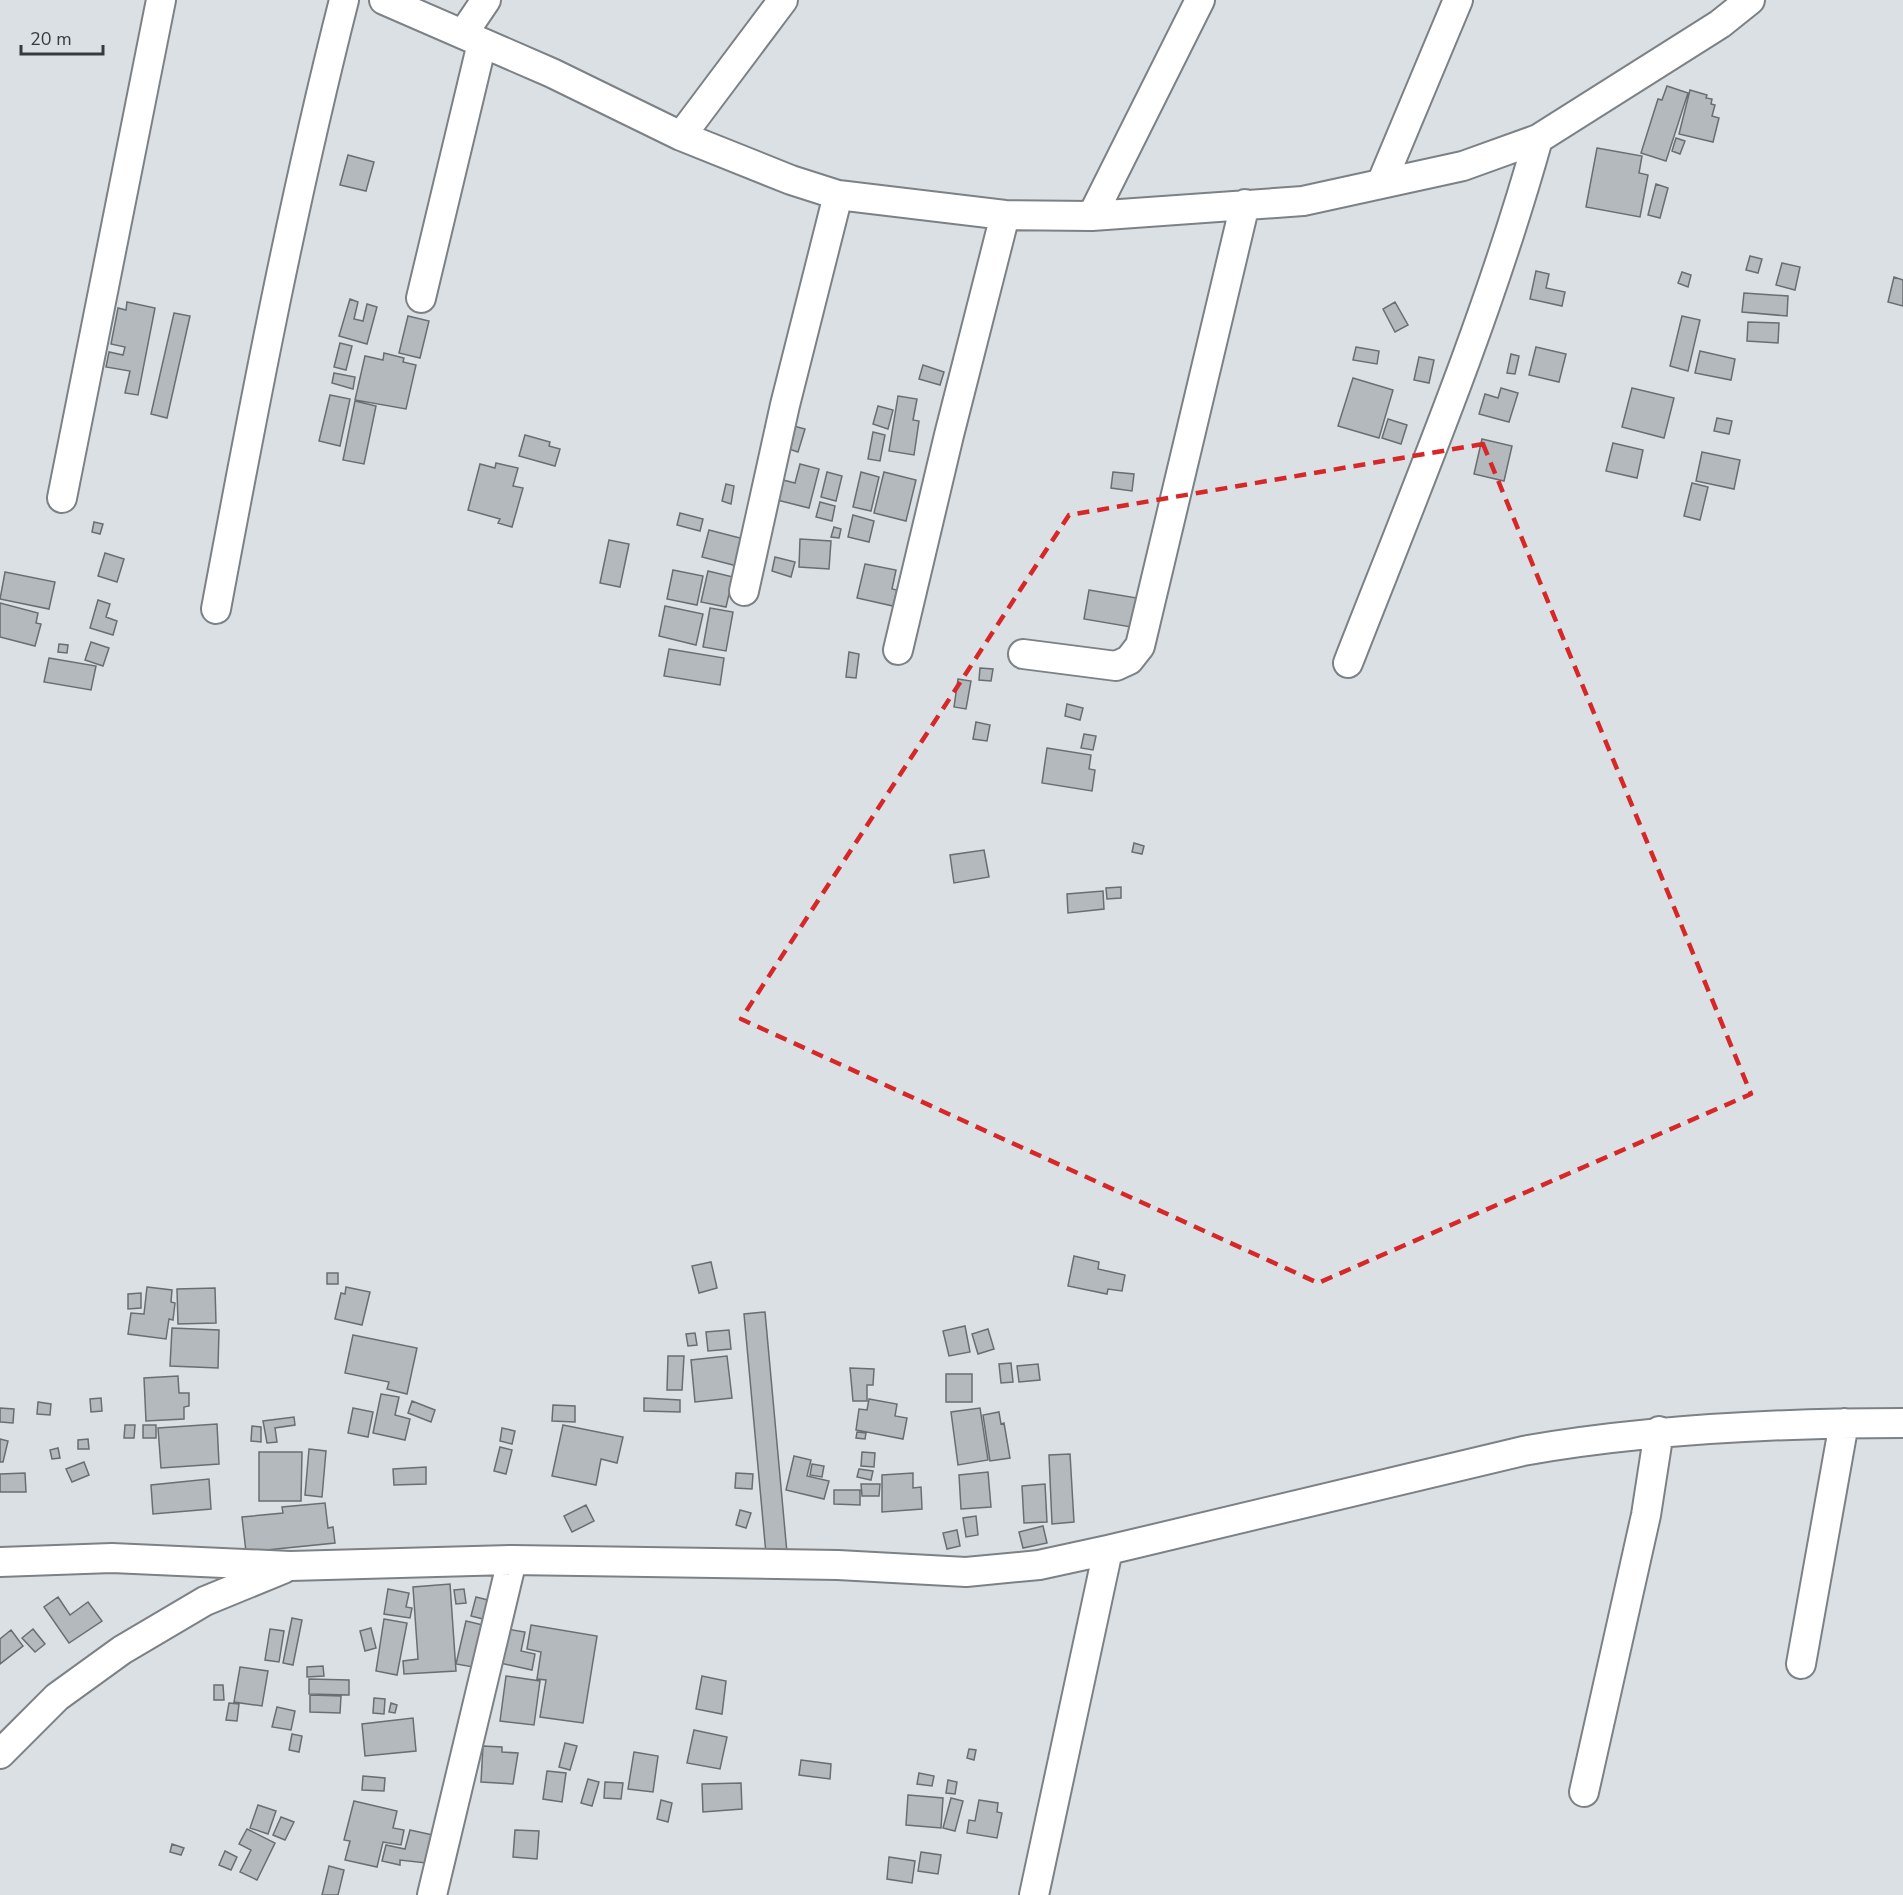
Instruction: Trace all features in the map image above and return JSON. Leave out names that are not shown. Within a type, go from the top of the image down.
[{"type":"street","points":[[62,498],[161,0]]},
{"type":"street","points":[[216,609],[263,360],[316,110],[344,0]]},
{"type":"street","points":[[384,0],[552,73],[681,136],[791,180],[837,195],[1005,215],[1092,216],[1303,201],[1463,166],[1538,139],[1692,42],[1750,0]]},
{"type":"street","points":[[421,298],[473,38],[486,0]]},
{"type":"street","points":[[681,136],[783,0]]},
{"type":"street","points":[[1092,216],[1200,0]]},
{"type":"street","points":[[1381,184],[1458,0]]},
{"type":"street","points":[[1348,663],[1462,373],[1511,235],[1538,139]]},
{"type":"street","points":[[744,591],[785,405],[837,195]]},
{"type":"street","points":[[1023,654],[1116,666],[1129,660],[1140,646],[1245,204]]},
{"type":"street","points":[[898,651],[949,435],[1005,215]]},
{"type":"street","points":[[1801,1664],[1844,1423]]},
{"type":"street","points":[[0,1562],[112,1558],[290,1566],[512,1560],[838,1564],[966,1572],[1039,1564],[1108,1550],[1523,1451],[1659,1431],[1844,1423],[1903,1423]]},
{"type":"street","points":[[1584,1792],[1646,1515],[1659,1431]]},
{"type":"street","points":[[1034,1895],[1108,1550]]},
{"type":"street","points":[[432,1895],[512,1560]]},
{"type":"street","points":[[0,1754],[57,1697],[122,1650],[205,1601],[290,1566]]},
{"type":"highlighted area","points":[[1483,444],[1751,1094],[1318,1283],[741,1019],[1069,515]]},
{"type":"building","points":[[1667,86],[1688,93],[1666,161],[1641,153],[1658,99],[1662,100]]},
{"type":"building","points":[[1690,90],[1707,95],[1706,98],[1712,99],[1711,104],[1715,105],[1712,116],[1719,118],[1713,142],[1679,134]]},
{"type":"building","points":[[1676,138],[1685,141],[1680,154],[1672,151]]},
{"type":"building","points":[[1597,148],[1642,156],[1639,173],[1648,175],[1640,217],[1586,207]]},
{"type":"building","points":[[348,155],[374,162],[366,191],[340,185]]},
{"type":"building","points":[[1656,184],[1668,188],[1660,218],[1648,215]]},
{"type":"building","points":[[1750,256],[1762,259],[1758,273],[1746,270]]},
{"type":"building","points":[[1782,263],[1800,267],[1795,290],[1776,285]]},
{"type":"building","points":[[1536,271],[1549,274],[1546,288],[1565,292],[1562,306],[1530,299]]},
{"type":"building","points":[[1682,272],[1691,275],[1688,287],[1678,283]]},
{"type":"building","points":[[1894,277],[1903,280],[1903,306],[1888,302]]},
{"type":"building","points":[[1744,293],[1788,296],[1787,316],[1742,312]]},
{"type":"building","points":[[350,299],[358,302],[354,319],[363,321],[367,304],[377,307],[367,344],[339,336]]},
{"type":"building","points":[[127,302],[155,308],[138,395],[125,393],[130,371],[106,367],[109,352],[123,355],[125,347],[111,344],[118,308],[126,310]]},
{"type":"building","points":[[1395,302],[1408,325],[1395,332],[1383,309]]},
{"type":"building","points":[[174,313],[190,316],[167,418],[151,414]]},
{"type":"building","points":[[408,316],[429,321],[420,358],[399,353]]},
{"type":"building","points":[[1682,316],[1700,320],[1688,371],[1670,366]]},
{"type":"building","points":[[1748,322],[1779,323],[1778,343],[1747,341]]},
{"type":"building","points":[[340,343],[352,346],[346,370],[334,367]]},
{"type":"building","points":[[1356,347],[1379,351],[1377,364],[1353,360]]},
{"type":"building","points":[[1536,347],[1566,354],[1559,382],[1529,375]]},
{"type":"building","points":[[1700,351],[1735,359],[1731,380],[1695,373]]},
{"type":"building","points":[[384,353],[404,358],[403,362],[416,365],[406,409],[355,400],[365,356],[383,360]]},
{"type":"building","points":[[1511,354],[1519,356],[1515,374],[1507,373]]},
{"type":"building","points":[[1419,357],[1434,360],[1429,383],[1414,380]]},
{"type":"building","points":[[923,365],[944,372],[940,385],[919,379]]},
{"type":"building","points":[[334,373],[355,377],[353,389],[332,383]]},
{"type":"building","points":[[1353,378],[1393,390],[1379,438],[1338,426]]},
{"type":"building","points":[[1501,388],[1518,393],[1509,422],[1479,414],[1485,394],[1498,398]]},
{"type":"building","points":[[1632,388],[1674,398],[1664,438],[1622,427]]},
{"type":"building","points":[[330,395],[350,399],[340,446],[319,441]]},
{"type":"building","points":[[898,396],[917,399],[913,420],[919,421],[914,455],[889,451]]},
{"type":"building","points":[[355,401],[376,406],[364,464],[343,460]]},
{"type":"building","points":[[878,406],[893,410],[888,429],[873,424]]},
{"type":"building","points":[[1717,418],[1732,421],[1729,434],[1714,431]]},
{"type":"building","points":[[1388,419],[1407,425],[1401,444],[1382,438]]},
{"type":"building","points":[[790,425],[805,429],[798,452],[783,447]]},
{"type":"building","points":[[873,432],[885,435],[880,461],[868,459]]},
{"type":"building","points":[[525,435],[550,442],[549,446],[560,449],[555,466],[519,456]]},
{"type":"building","points":[[1482,439],[1512,446],[1504,481],[1474,474]]},
{"type":"building","points":[[1613,443],[1643,450],[1637,478],[1606,471]]},
{"type":"building","points":[[1702,452],[1740,460],[1734,489],[1696,481]]},
{"type":"building","points":[[496,463],[518,468],[513,486],[523,488],[512,527],[498,523],[500,519],[468,510],[480,464],[495,468]]},
{"type":"building","points":[[800,464],[819,469],[809,508],[777,500],[783,480],[795,483]]},
{"type":"building","points":[[827,472],[842,476],[836,501],[821,497]]},
{"type":"building","points":[[861,472],[879,477],[871,511],[853,507]]},
{"type":"building","points":[[884,472],[916,480],[906,521],[874,513]]},
{"type":"building","points":[[1113,472],[1134,474],[1132,491],[1111,488]]},
{"type":"building","points":[[1692,483],[1708,487],[1700,520],[1684,516]]},
{"type":"building","points":[[726,484],[734,486],[731,504],[722,501]]},
{"type":"building","points":[[820,502],[835,506],[832,521],[816,517]]},
{"type":"building","points":[[680,513],[703,519],[700,531],[677,525]]},
{"type":"building","points":[[853,515],[874,521],[869,542],[848,537]]},
{"type":"building","points":[[94,522],[103,524],[100,534],[92,532]]},
{"type":"building","points":[[834,527],[841,529],[839,538],[831,537]]},
{"type":"building","points":[[709,530],[744,539],[737,566],[702,557]]},
{"type":"building","points":[[800,539],[831,541],[829,569],[799,567]]},
{"type":"building","points":[[609,540],[629,544],[620,587],[600,583]]},
{"type":"building","points":[[105,553],[124,559],[117,582],[98,576]]},
{"type":"building","points":[[775,557],[795,562],[791,577],[772,571]]},
{"type":"building","points":[[865,564],[896,570],[892,589],[897,590],[893,606],[857,598]]},
{"type":"building","points":[[673,570],[703,576],[697,605],[667,599]]},
{"type":"building","points":[[708,571],[733,577],[726,607],[701,602]]},
{"type":"building","points":[[5,572],[55,582],[49,609],[0,599]]},
{"type":"building","points":[[1089,590],[1137,598],[1131,627],[1084,619]]},
{"type":"building","points":[[98,600],[110,604],[106,617],[117,621],[113,635],[90,628]]},
{"type":"building","points":[[0,603],[38,613],[36,623],[41,624],[35,646],[0,637]]},
{"type":"building","points":[[665,606],[703,614],[696,645],[659,636]]},
{"type":"building","points":[[710,608],[733,612],[726,651],[703,647]]},
{"type":"building","points":[[91,642],[109,648],[103,666],[85,660]]},
{"type":"building","points":[[59,644],[68,645],[67,653],[58,652]]},
{"type":"building","points":[[669,649],[724,658],[720,685],[664,676]]},
{"type":"building","points":[[849,652],[859,654],[856,678],[846,677]]},
{"type":"building","points":[[49,658],[96,666],[91,690],[44,682]]},
{"type":"building","points":[[980,668],[993,669],[991,681],[979,680]]},
{"type":"building","points":[[958,679],[971,681],[966,709],[954,707]]},
{"type":"building","points":[[1067,704],[1083,708],[1080,720],[1065,716]]},
{"type":"building","points":[[976,722],[990,725],[987,741],[973,739]]},
{"type":"building","points":[[1084,734],[1096,736],[1093,750],[1081,748]]},
{"type":"building","points":[[1047,748],[1091,755],[1089,769],[1095,770],[1092,791],[1042,783]]},
{"type":"building","points":[[1134,843],[1144,846],[1142,854],[1132,852]]},
{"type":"building","points":[[984,850],[989,877],[954,883],[950,855]]},
{"type":"building","points":[[1121,887],[1121,898],[1107,899],[1106,888]]},
{"type":"building","points":[[1103,891],[1104,909],[1068,913],[1067,894]]},
{"type":"building","points":[[1074,1256],[1099,1262],[1098,1269],[1125,1275],[1122,1291],[1108,1289],[1107,1294],[1068,1286]]},
{"type":"building","points":[[711,1262],[717,1288],[699,1293],[692,1266]]},
{"type":"building","points":[[327,1273],[338,1273],[338,1284],[327,1284]]},
{"type":"building","points":[[147,1287],[172,1290],[171,1302],[175,1303],[173,1320],[169,1319],[166,1339],[128,1334],[131,1313],[144,1314]]},
{"type":"building","points":[[346,1287],[370,1292],[362,1325],[335,1319],[341,1293],[345,1294]]},
{"type":"building","points":[[215,1288],[216,1323],[178,1324],[177,1289]]},
{"type":"building","points":[[141,1293],[141,1308],[128,1309],[128,1294]]},
{"type":"building","points":[[765,1312],[787,1553],[766,1554],[744,1314]]},
{"type":"building","points":[[965,1326],[970,1352],[949,1356],[943,1331]]},
{"type":"building","points":[[172,1328],[219,1330],[218,1368],[170,1366]]},
{"type":"building","points":[[988,1329],[994,1349],[978,1354],[972,1334]]},
{"type":"building","points":[[729,1330],[731,1349],[708,1351],[706,1332]]},
{"type":"building","points":[[695,1333],[697,1345],[688,1346],[686,1334]]},
{"type":"building","points":[[353,1335],[417,1348],[407,1394],[387,1389],[389,1382],[345,1373]]},
{"type":"building","points":[[668,1356],[684,1356],[682,1390],[667,1390]]},
{"type":"building","points":[[727,1356],[732,1398],[695,1402],[691,1360]]},
{"type":"building","points":[[1011,1363],[1013,1382],[1001,1383],[999,1364]]},
{"type":"building","points":[[1038,1364],[1040,1380],[1019,1382],[1017,1366]]},
{"type":"building","points":[[850,1368],[874,1369],[873,1385],[867,1385],[867,1401],[853,1401]]},
{"type":"building","points":[[946,1374],[972,1374],[972,1402],[946,1402]]},
{"type":"building","points":[[178,1376],[179,1393],[189,1393],[189,1406],[184,1407],[184,1419],[146,1421],[144,1378]]},
{"type":"building","points":[[381,1394],[399,1397],[395,1415],[410,1419],[405,1440],[373,1433]]},
{"type":"building","points":[[101,1398],[102,1411],[91,1412],[90,1399]]},
{"type":"building","points":[[644,1398],[680,1400],[680,1412],[644,1411]]},
{"type":"building","points":[[869,1399],[897,1404],[895,1416],[907,1418],[903,1439],[856,1430],[859,1409],[867,1410]]},
{"type":"building","points":[[412,1401],[435,1410],[431,1422],[408,1413]]},
{"type":"building","points":[[38,1402],[51,1404],[50,1415],[37,1414]]},
{"type":"building","points":[[553,1405],[575,1406],[575,1422],[552,1421]]},
{"type":"building","points":[[0,1408],[14,1409],[13,1423],[0,1422]]},
{"type":"building","points":[[353,1408],[373,1412],[368,1437],[348,1433]]},
{"type":"building","points":[[980,1408],[988,1460],[958,1465],[951,1412]]},
{"type":"building","points":[[999,1412],[1001,1424],[1004,1423],[1010,1458],[990,1461],[983,1415]]},
{"type":"building","points":[[294,1417],[295,1425],[275,1428],[277,1442],[267,1443],[263,1421]]},
{"type":"building","points":[[217,1424],[219,1464],[161,1468],[158,1428]]},
{"type":"building","points":[[125,1425],[135,1425],[134,1438],[124,1438]]},
{"type":"building","points":[[143,1425],[156,1425],[156,1438],[143,1438]]},
{"type":"building","points":[[563,1425],[623,1437],[617,1463],[601,1459],[596,1485],[552,1476]]},
{"type":"building","points":[[252,1426],[261,1427],[261,1442],[251,1441]]},
{"type":"building","points":[[502,1428],[515,1431],[512,1444],[500,1441]]},
{"type":"building","points":[[857,1432],[866,1433],[865,1439],[856,1438]]},
{"type":"building","points":[[0,1439],[8,1441],[3,1462],[0,1462]]},
{"type":"building","points":[[88,1439],[89,1449],[78,1449],[78,1440]]},
{"type":"building","points":[[500,1447],[512,1450],[506,1474],[494,1471]]},
{"type":"building","points":[[58,1448],[60,1458],[52,1459],[50,1450]]},
{"type":"building","points":[[309,1449],[326,1451],[322,1497],[305,1495]]},
{"type":"building","points":[[259,1452],[302,1452],[301,1501],[259,1501]]},
{"type":"building","points":[[862,1452],[875,1453],[874,1467],[861,1466]]},
{"type":"building","points":[[1070,1454],[1074,1522],[1052,1524],[1049,1455]]},
{"type":"building","points":[[794,1456],[811,1460],[807,1476],[829,1481],[824,1499],[786,1490]]},
{"type":"building","points":[[84,1462],[89,1475],[72,1482],[66,1469]]},
{"type":"building","points":[[812,1464],[824,1466],[822,1477],[810,1475]]},
{"type":"building","points":[[426,1467],[426,1484],[394,1485],[393,1469]]},
{"type":"building","points":[[859,1469],[873,1471],[871,1480],[857,1477]]},
{"type":"building","points":[[988,1472],[991,1507],[961,1509],[959,1475]]},
{"type":"building","points":[[25,1473],[26,1492],[0,1492],[0,1474]]},
{"type":"building","points":[[736,1473],[753,1474],[752,1489],[735,1488]]},
{"type":"building","points":[[913,1473],[913,1488],[921,1487],[922,1509],[882,1512],[882,1475]]},
{"type":"building","points":[[209,1479],[211,1509],[153,1514],[151,1485]]},
{"type":"building","points":[[861,1484],[880,1484],[879,1496],[862,1496]]},
{"type":"building","points":[[1045,1484],[1047,1522],[1024,1523],[1022,1486]]},
{"type":"building","points":[[834,1490],[860,1490],[860,1505],[834,1504]]},
{"type":"building","points":[[325,1503],[328,1528],[333,1527],[335,1543],[246,1552],[242,1517],[283,1513],[282,1507]]},
{"type":"building","points":[[586,1505],[594,1521],[572,1532],[564,1516]]},
{"type":"building","points":[[740,1510],[751,1513],[746,1528],[736,1525]]},
{"type":"building","points":[[976,1516],[978,1535],[966,1537],[963,1518]]},
{"type":"building","points":[[1043,1526],[1047,1543],[1023,1548],[1019,1532]]},
{"type":"building","points":[[957,1530],[960,1546],[947,1549],[943,1533]]},
{"type":"building","points":[[450,1584],[456,1671],[404,1674],[403,1661],[418,1659],[413,1587]]},
{"type":"building","points":[[388,1589],[409,1593],[406,1607],[412,1608],[410,1618],[384,1614]]},
{"type":"building","points":[[464,1589],[466,1603],[456,1604],[454,1590]]},
{"type":"building","points":[[58,1597],[70,1615],[88,1602],[102,1621],[69,1643],[44,1607]]},
{"type":"building","points":[[476,1597],[492,1601],[487,1620],[471,1616]]},
{"type":"building","points":[[292,1618],[302,1620],[293,1665],[283,1663]]},
{"type":"building","points":[[384,1619],[407,1623],[397,1675],[376,1671]]},
{"type":"building","points":[[466,1621],[483,1625],[473,1667],[456,1664]]},
{"type":"building","points":[[531,1625],[597,1636],[583,1723],[540,1717],[546,1680],[537,1679],[541,1652],[527,1649]]},
{"type":"building","points":[[371,1628],[376,1648],[365,1651],[360,1631]]},
{"type":"building","points":[[33,1629],[45,1644],[35,1652],[22,1638]]},
{"type":"building","points":[[270,1629],[284,1631],[279,1662],[265,1660]]},
{"type":"building","points":[[507,1629],[525,1632],[521,1651],[535,1654],[532,1670],[500,1663]]},
{"type":"building","points":[[11,1630],[23,1646],[0,1664],[0,1639]]},
{"type":"building","points":[[323,1666],[324,1676],[307,1677],[307,1667]]},
{"type":"building","points":[[240,1667],[268,1671],[262,1706],[234,1702]]},
{"type":"building","points":[[506,1676],[540,1681],[534,1725],[500,1721]]},
{"type":"building","points":[[702,1676],[726,1681],[722,1714],[696,1709]]},
{"type":"building","points":[[309,1679],[349,1680],[349,1695],[309,1694]]},
{"type":"building","points":[[214,1685],[223,1685],[224,1700],[214,1700]]},
{"type":"building","points":[[310,1695],[341,1696],[340,1713],[310,1712]]},
{"type":"building","points":[[374,1698],[385,1699],[384,1714],[373,1713]]},
{"type":"building","points":[[229,1703],[239,1704],[237,1721],[226,1720]]},
{"type":"building","points":[[391,1703],[397,1705],[395,1713],[389,1712]]},
{"type":"building","points":[[277,1707],[295,1711],[291,1730],[272,1727]]},
{"type":"building","points":[[413,1718],[416,1751],[365,1756],[362,1724]]},
{"type":"building","points":[[694,1730],[727,1737],[720,1769],[687,1763]]},
{"type":"building","points":[[292,1734],[302,1736],[299,1752],[289,1750]]},
{"type":"building","points":[[565,1743],[577,1746],[570,1770],[559,1767]]},
{"type":"building","points":[[483,1746],[502,1747],[502,1752],[518,1753],[513,1784],[481,1782]]},
{"type":"building","points":[[969,1749],[976,1750],[974,1760],[967,1758]]},
{"type":"building","points":[[634,1752],[658,1756],[653,1792],[628,1789]]},
{"type":"building","points":[[801,1760],[831,1764],[830,1779],[799,1775]]},
{"type":"building","points":[[547,1771],[566,1773],[562,1802],[543,1799]]},
{"type":"building","points":[[919,1773],[934,1776],[932,1786],[917,1784]]},
{"type":"building","points":[[363,1776],[385,1778],[384,1791],[362,1790]]},
{"type":"building","points":[[588,1779],[599,1782],[592,1806],[581,1803]]},
{"type":"building","points":[[948,1780],[957,1782],[955,1794],[946,1793]]},
{"type":"building","points":[[605,1782],[623,1783],[621,1799],[604,1798]]},
{"type":"building","points":[[741,1783],[742,1809],[703,1812],[702,1784]]},
{"type":"building","points":[[908,1795],[943,1798],[941,1828],[906,1825]]},
{"type":"building","points":[[951,1798],[963,1801],[955,1831],[943,1828]]},
{"type":"building","points":[[661,1800],[672,1803],[668,1822],[657,1819]]},
{"type":"building","points":[[979,1800],[998,1803],[997,1812],[1002,1813],[997,1838],[967,1833],[969,1820],[975,1821]]},
{"type":"building","points":[[354,1801],[397,1811],[393,1828],[404,1830],[401,1845],[383,1842],[377,1867],[345,1860],[350,1841],[344,1840]]},
{"type":"building","points":[[258,1805],[276,1811],[268,1834],[250,1828]]},
{"type":"building","points":[[281,1817],[294,1822],[285,1840],[273,1835]]},
{"type":"building","points":[[247,1829],[275,1843],[257,1880],[240,1872],[251,1850],[239,1844]]},
{"type":"building","points":[[410,1830],[433,1835],[426,1863],[400,1860],[400,1865],[382,1861],[386,1845],[405,1849]]},
{"type":"building","points":[[515,1830],[539,1831],[537,1859],[513,1857]]},
{"type":"building","points":[[172,1844],[184,1848],[181,1855],[170,1852]]},
{"type":"building","points":[[225,1851],[237,1857],[231,1870],[219,1865]]},
{"type":"building","points":[[921,1852],[941,1855],[938,1874],[918,1871]]},
{"type":"building","points":[[889,1857],[915,1861],[912,1883],[887,1879]]},
{"type":"building","points":[[329,1866],[344,1870],[338,1895],[322,1895]]}]
